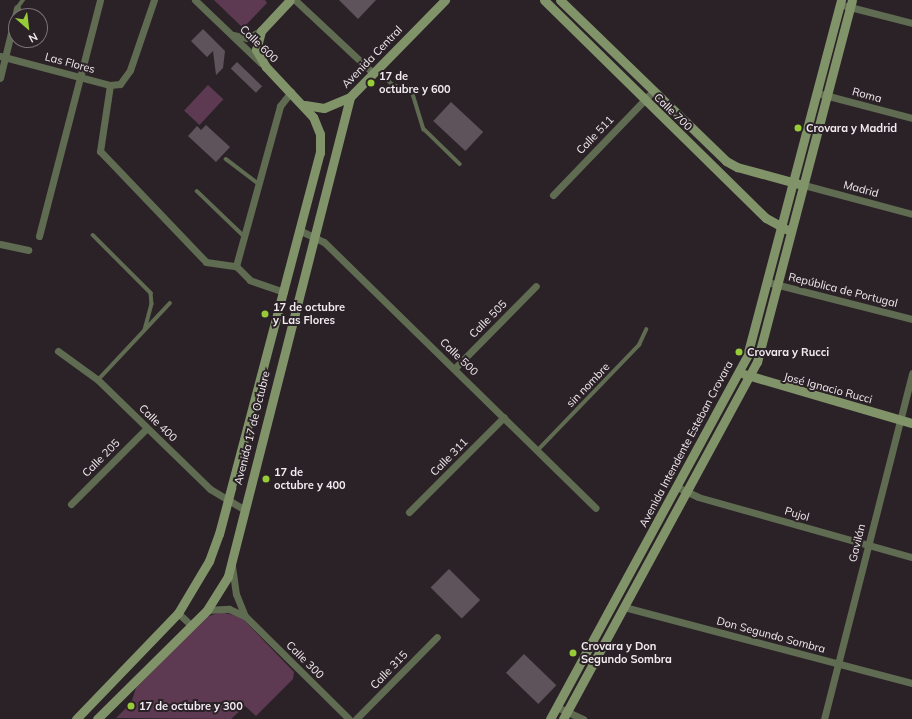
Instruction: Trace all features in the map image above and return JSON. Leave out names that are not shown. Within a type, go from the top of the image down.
[{"type":"main road","points":[[266,68],[256,50],[262,31],[290,0]]},
{"type":"main road","name":"Avenida Central","points":[[305,105],[324,108],[350,98],[374,71],[445,0]]},
{"type":"main road","name":"Calle 700","points":[[544,0],[644,100],[766,218],[781,227],[793,230]]},
{"type":"main road","name":"Calle 700","points":[[565,1],[653,91],[731,165],[804,185]]},
{"type":"main road","name":"Avenida Intendente Esteban Crovara","points":[[550,719],[747,356],[768,282],[840,2]]},
{"type":"main road","name":"Avenida Intendente Esteban Crovara","points":[[565,716],[749,377],[760,353],[851,3]]},
{"type":"main road","name":"Calle 600","points":[[266,68],[305,105]]},
{"type":"main road","name":"Avenida 17 de Octubre","points":[[97,719],[207,610],[232,565],[243,509],[350,98]]},
{"type":"main road","name":"Avenida 17 de Octubre","points":[[76,719],[178,613],[209,561],[301,231],[320,142],[318,127],[305,105]]},
{"type":"main road","name":"José Ignacio Rucci","points":[[739,372],[749,377],[912,423]]},
{"type":"street","points":[[39,236],[78,76],[100,0]]},
{"type":"street","points":[[154,0],[128,74],[120,84],[110,85],[100,150],[206,262],[236,266],[250,280],[284,292]]},
{"type":"street","name":"Calle 600","points":[[196,0],[266,68]]},
{"type":"street","points":[[296,0],[374,71]]},
{"type":"street","points":[[557,13],[565,1]]},
{"type":"street","points":[[840,2],[851,3],[912,23]]},
{"type":"street","points":[[231,34],[247,38],[262,31]]},
{"type":"street","points":[[0,78],[3,56],[8,39]]},
{"type":"street","name":"Las Flores","points":[[3,56],[110,85]]},
{"type":"street","name":"Calle 511","points":[[553,195],[653,91]]},
{"type":"street","points":[[236,266],[280,106],[291,92]]},
{"type":"street","name":"Roma","points":[[817,92],[912,118]]},
{"type":"street","name":"Madrid","points":[[804,185],[912,214]]},
{"type":"street","name":"Calle 500","points":[[301,231],[314,235],[455,368],[596,508]]},
{"type":"street","points":[[0,244],[28,250]]},
{"type":"street","name":"República de Portugal","points":[[768,282],[912,319]]},
{"type":"street","name":"Calle 505","points":[[455,368],[536,286]]},
{"type":"street","name":"Calle 400","points":[[58,351],[98,380],[210,489],[243,509]]},
{"type":"street","name":"Gavilán","points":[[824,719],[912,373]]},
{"type":"street","name":"Calle 311","points":[[409,512],[504,417]]},
{"type":"street","name":"Calle 205","points":[[71,504],[147,428]]},
{"type":"street","name":"Pujol","points":[[677,487],[686,492],[868,545],[912,556]]},
{"type":"street","points":[[232,565],[236,594],[245,616]]},
{"type":"street","name":"Don Segundo Sombra","points":[[624,607],[912,683]]},
{"type":"street","points":[[207,610],[229,608],[245,616]]},
{"type":"street","points":[[178,613],[192,625]]},
{"type":"street","name":"Calle 300","points":[[245,616],[349,719]]},
{"type":"street","name":"Calle 315","points":[[356,719],[437,637]]},
{"type":"street","points":[[556,707],[565,716],[584,719]]},
{"type":"lane","points":[[17,8],[23,0]]},
{"type":"lane","points":[[374,71],[392,84],[413,94],[424,129],[460,164]]},
{"type":"lane","points":[[226,158],[258,184]]},
{"type":"lane","points":[[196,191],[244,236]]},
{"type":"lane","points":[[93,235],[151,293],[152,304],[145,330]]},
{"type":"lane","points":[[98,380],[170,303]]},
{"type":"lane","name":"sin nombre","points":[[538,450],[639,345],[646,330]]},
{"type":"shaded area","points":[[214,0],[265,0],[267,3],[243,28]]},
{"type":"shaded area","points":[[208,85],[223,99],[199,125],[184,111]]},
{"type":"shaded area","points":[[221,612],[241,617],[294,672],[293,679],[256,716],[245,706],[231,719],[116,718],[131,703],[136,688],[206,617]]},
{"type":"building","points":[[339,0],[376,0],[358,19]]},
{"type":"building","points":[[203,29],[225,51],[223,68],[216,75],[213,51],[207,57],[191,41]]},
{"type":"building","points":[[237,62],[262,86],[256,93],[231,68]]},
{"type":"building","points":[[451,102],[483,132],[465,151],[433,121]]},
{"type":"building","points":[[206,125],[230,147],[216,162],[188,136],[197,126],[201,130]]},
{"type":"building","points":[[449,569],[480,600],[462,618],[431,587]]},
{"type":"building","points":[[524,654],[556,685],[538,704],[506,673]]},
{"type":"place","name":"17 de octubre y 600","points":[[371,83]]},
{"type":"place","name":"Crovara y Madrid","points":[[798,128]]},
{"type":"place","name":"17 de octubre y Las Flores","points":[[265,314]]},
{"type":"place","name":"Crovara y Rucci","points":[[739,352]]},
{"type":"place","name":"17 de octubre y 400","points":[[266,479]]},
{"type":"place","name":"Crovara y Don Segundo Sombra","points":[[573,653]]},
{"type":"place","name":"17 de octubre y 300","points":[[131,706]]}]
